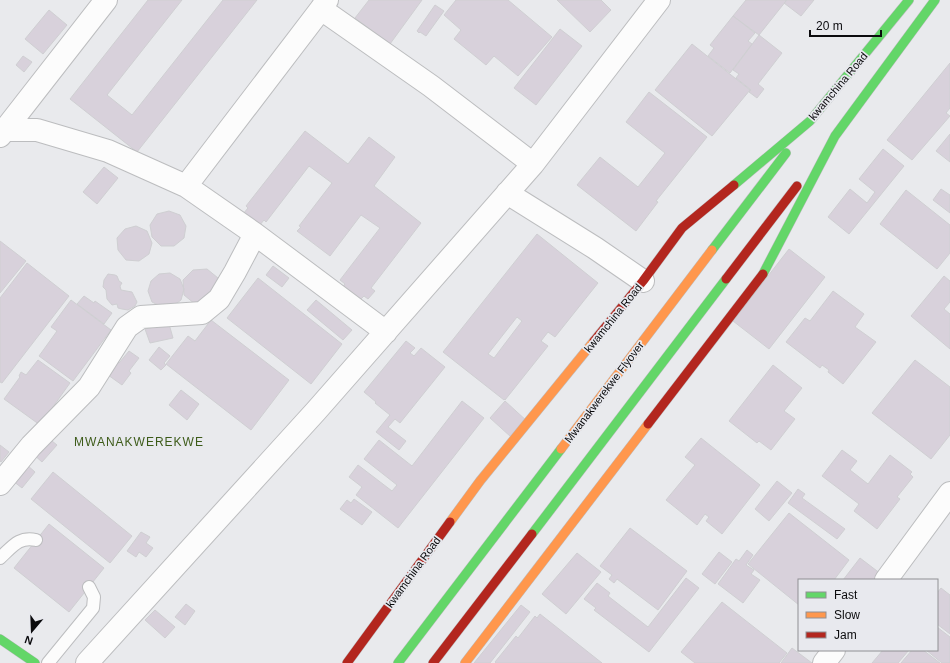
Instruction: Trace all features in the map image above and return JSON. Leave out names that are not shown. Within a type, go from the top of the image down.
[{"type":"main road","name":"kwamchina Road","points":[[347,663],[480,481],[643,281],[682,228],[810,121],[909,0]]},
{"type":"main road","points":[[433,663],[835,136],[935,0]]},
{"type":"main road","name":"Mwanakwerekwe Flyover","points":[[398,663],[810,121]]},
{"type":"main road","points":[[465,663],[762,274],[835,136]]},
{"type":"main road","points":[[0,639],[35,663]]},
{"type":"street","points":[[2,133],[106,0]]},
{"type":"street","points":[[87,663],[311,417],[533,164],[659,0]]},
{"type":"street","points":[[186,186],[324,5],[533,164]]},
{"type":"street","points":[[2,133],[37,130],[108,151],[186,186],[255,234],[386,332]]},
{"type":"street","points":[[507,193],[596,248],[643,281]]},
{"type":"street","points":[[0,484],[31,446],[89,387],[127,327],[141,317],[202,313],[219,298],[255,234]]},
{"type":"street","points":[[887,579],[950,493]]},
{"type":"street","points":[[824,663],[833,651]]},
{"type":"lane","points":[[0,558],[17,541],[29,538],[36,540]]},
{"type":"lane","points":[[48,663],[93,608],[94,597],[89,587]]},
{"type":"building","points":[[148,0],[182,0],[107,95],[132,115],[223,0],[257,0],[137,152],[70,99]]},
{"type":"building","points":[[369,0],[422,0],[390,44],[355,18]]},
{"type":"building","points":[[456,0],[508,0],[552,37],[518,76],[494,56],[486,65],[454,39],[461,30],[444,15]]},
{"type":"building","points":[[557,0],[601,0],[611,10],[590,32]]},
{"type":"building","points":[[746,0],[786,1],[759,35],[733,16]]},
{"type":"building","points":[[787,0],[814,0],[801,16],[784,3]]},
{"type":"building","points":[[435,5],[444,11],[426,36],[417,31]]},
{"type":"building","points":[[49,10],[67,25],[43,54],[25,39]]},
{"type":"building","points":[[733,16],[755,33],[748,41],[752,44],[730,73],[708,56],[714,48],[710,45]]},
{"type":"building","points":[[560,29],[582,46],[536,105],[514,88]]},
{"type":"building","points":[[759,35],[782,53],[758,84],[764,89],[757,98],[749,92],[751,90],[736,78],[739,74],[733,70]]},
{"type":"building","points":[[692,44],[750,90],[712,136],[655,90]]},
{"type":"building","points":[[23,56],[32,62],[24,72],[16,65]]},
{"type":"building","points":[[950,63],[950,108],[946,113],[950,116],[912,160],[887,140]]},
{"type":"building","points":[[649,92],[707,137],[656,201],[658,202],[636,231],[577,185],[600,157],[638,187],[665,153],[626,122]]},
{"type":"building","points":[[305,131],[348,164],[369,137],[395,157],[374,186],[421,223],[371,288],[375,291],[368,299],[364,296],[358,302],[341,289],[345,284],[340,280],[380,228],[361,215],[330,256],[297,231],[301,227],[299,226],[332,183],[309,166],[266,222],[264,220],[259,226],[243,214],[248,208],[246,206]]},
{"type":"building","points":[[950,134],[950,162],[936,151]]},
{"type":"building","points":[[883,149],[904,166],[849,234],[828,217],[850,189],[867,203],[875,192],[859,179]]},
{"type":"building","points":[[104,167],[118,178],[97,204],[83,192]]},
{"type":"building","points":[[941,189],[950,195],[950,213],[933,200]]},
{"type":"building","points":[[906,190],[950,225],[950,253],[937,269],[880,224]]},
{"type":"building","points":[[169,211],[180,215],[186,226],[184,238],[174,246],[161,246],[152,237],[150,225],[157,214]]},
{"type":"building","points":[[136,226],[147,231],[152,243],[149,254],[139,261],[126,260],[118,250],[117,238],[125,229]]},
{"type":"building","points":[[537,234],[598,283],[555,337],[548,332],[541,341],[548,346],[505,400],[443,352]],"holes":[[[517,317],[522,321],[494,358],[488,354]]]},
{"type":"building","points":[[0,241],[26,261],[0,293]]},
{"type":"building","points":[[789,249],[825,277],[769,349],[733,321]]},
{"type":"building","points":[[27,263],[69,296],[2,383],[0,382],[0,298]]},
{"type":"building","points":[[273,266],[289,278],[282,287],[266,275]]},
{"type":"building","points":[[207,269],[218,278],[219,292],[195,304],[184,295],[183,280],[193,270]]},
{"type":"building","points":[[170,273],[180,279],[184,289],[181,300],[173,306],[162,307],[152,302],[148,291],[151,281],[159,274]]},
{"type":"building","points":[[108,274],[117,276],[119,281],[122,283],[120,286],[121,290],[132,292],[137,302],[135,306],[128,310],[118,308],[117,304],[112,305],[107,299],[106,290],[103,287],[104,280]]},
{"type":"building","points":[[944,276],[950,281],[950,302],[944,309],[950,314],[950,349],[911,316]]},
{"type":"building","points":[[258,278],[342,344],[311,384],[227,318]]},
{"type":"building","points":[[833,291],[864,314],[855,327],[876,342],[843,384],[828,372],[829,370],[822,365],[820,368],[786,342],[805,318],[810,321]]},
{"type":"building","points":[[84,296],[94,303],[95,301],[112,313],[104,324],[77,304]]},
{"type":"building","points":[[71,300],[111,330],[73,381],[39,356],[57,331],[51,327]]},
{"type":"building","points":[[316,300],[352,330],[343,340],[307,310]]},
{"type":"building","points":[[211,320],[289,380],[251,430],[166,364],[188,336],[195,341]]},
{"type":"building","points":[[169,324],[173,338],[150,343],[145,329]]},
{"type":"building","points":[[406,341],[415,348],[410,353],[414,356],[421,348],[445,367],[400,423],[395,419],[388,427],[406,441],[399,450],[376,432],[390,415],[364,392]]},
{"type":"building","points":[[159,347],[170,356],[164,363],[166,365],[161,370],[149,360]]},
{"type":"building","points":[[129,351],[139,358],[129,371],[131,373],[122,385],[108,375],[117,362],[119,363]]},
{"type":"building","points":[[38,360],[70,383],[40,425],[4,399],[20,377],[21,372],[26,375]]},
{"type":"building","points":[[915,360],[950,387],[950,435],[931,459],[872,413]]},
{"type":"building","points":[[773,365],[802,388],[784,411],[795,419],[771,450],[759,441],[757,443],[729,421]]},
{"type":"building","points":[[181,390],[199,404],[187,420],[169,405]]},
{"type":"building","points":[[462,401],[484,418],[398,528],[356,495],[362,487],[349,477],[358,465],[392,491],[397,485],[364,459],[379,440],[412,466]]},
{"type":"building","points":[[505,401],[528,422],[511,437],[490,418]]},
{"type":"building","points":[[47,437],[57,445],[42,462],[33,454]]},
{"type":"building","points":[[701,438],[760,485],[722,534],[706,521],[709,517],[705,514],[697,525],[666,500],[695,465],[685,457]]},
{"type":"building","points":[[0,445],[9,452],[1,462],[0,461]]},
{"type":"building","points":[[842,450],[857,461],[850,470],[868,484],[890,455],[912,472],[910,474],[913,477],[897,497],[900,499],[877,529],[854,511],[859,504],[822,476]]},
{"type":"building","points":[[27,465],[35,472],[22,488],[13,481]]},
{"type":"building","points":[[53,472],[132,536],[110,563],[31,499]]},
{"type":"building","points":[[777,481],[792,493],[769,521],[755,509]]},
{"type":"building","points":[[798,489],[805,494],[802,498],[845,529],[837,539],[788,503]]},
{"type":"building","points":[[354,499],[372,512],[362,525],[340,509],[347,500],[351,503]]},
{"type":"building","points":[[789,513],[849,560],[835,579],[798,579],[798,604],[748,564]]},
{"type":"building","points":[[49,524],[104,568],[69,612],[14,568]]},
{"type":"building","points":[[630,528],[687,571],[658,610],[617,579],[614,583],[609,579],[612,575],[600,566]]},
{"type":"building","points":[[141,532],[150,537],[146,543],[153,548],[146,557],[139,552],[136,557],[127,551]]},
{"type":"building","points":[[747,550],[753,555],[746,565],[754,570],[751,574],[760,580],[743,603],[718,584],[736,559],[739,561]]},
{"type":"building","points":[[719,552],[732,562],[715,584],[702,574]]},
{"type":"building","points":[[577,553],[601,572],[566,614],[542,594]]},
{"type":"building","points":[[860,558],[881,574],[877,579],[844,579]]},
{"type":"building","points":[[686,578],[699,588],[649,652],[594,610],[596,608],[584,599],[597,583],[610,593],[608,596],[648,627]]},
{"type":"building","points":[[941,588],[950,595],[950,634],[938,625],[938,592]]},
{"type":"building","points":[[722,602],[787,653],[779,663],[695,663],[681,652]]},
{"type":"building","points":[[186,604],[195,611],[185,625],[175,617]]},
{"type":"building","points":[[521,605],[530,612],[490,663],[474,663]]},
{"type":"building","points":[[155,610],[175,627],[165,638],[145,620]]},
{"type":"building","points":[[540,614],[602,663],[496,663],[495,662],[516,636],[518,638],[535,616],[537,618]]},
{"type":"building","points":[[938,628],[950,637],[950,663],[942,663],[927,651],[938,651]]},
{"type":"building","points":[[792,648],[812,663],[781,663]]},
{"type":"building","points":[[882,651],[908,651],[898,663],[872,663]]},
{"type":"building","points":[[911,651],[924,651],[940,663],[901,663]]},
{"type":"traffic: fast","points":[[734,185],[810,121],[909,0]]},
{"type":"traffic: fast","points":[[763,274],[835,136],[935,0]]},
{"type":"traffic: fast","points":[[712,250],[786,153]]},
{"type":"traffic: fast","points":[[532,534],[726,279]]},
{"type":"traffic: fast","points":[[398,663],[561,449]]},
{"type":"traffic: fast","points":[[0,639],[35,663]]},
{"type":"traffic: slow","points":[[561,449],[712,250]]},
{"type":"traffic: slow","points":[[450,522],[480,481],[594,341]]},
{"type":"traffic: slow","points":[[465,663],[648,424]]},
{"type":"traffic: jam","points":[[594,341],[643,281],[682,228],[734,185]]},
{"type":"traffic: jam","points":[[726,279],[797,186]]},
{"type":"traffic: jam","points":[[648,424],[763,274]]},
{"type":"traffic: jam","points":[[347,663],[450,522]]},
{"type":"traffic: jam","points":[[433,663],[532,534]]},
{"type":"district","name":"MWANAKWEREKWE","points":[[139,442]]}]
